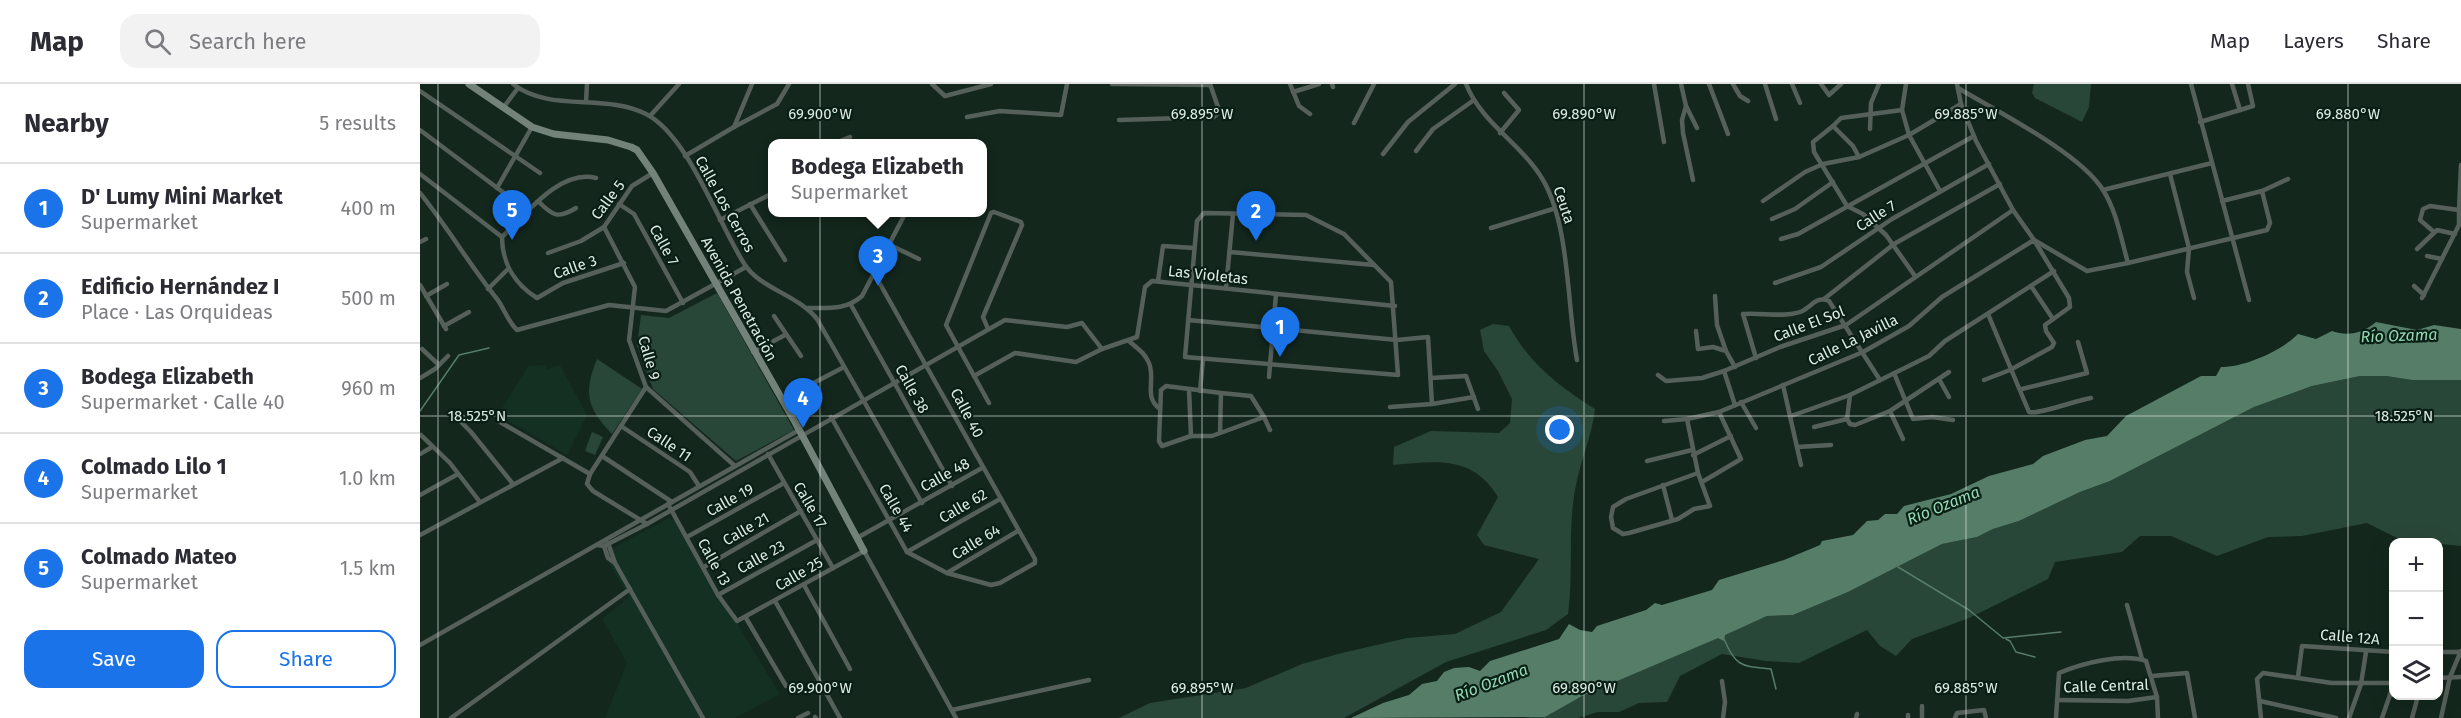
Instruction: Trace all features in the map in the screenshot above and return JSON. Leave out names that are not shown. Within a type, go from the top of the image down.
[{"type":"street","name":"Avenida Penetración","points":[[469,84],[532,127],[554,134],[608,140],[637,150],[653,173],[800,432],[956,718]]},
{"type":"street","points":[[586,102],[587,84]]},
{"type":"street","points":[[650,116],[679,84]]},
{"type":"street","points":[[734,127],[752,84]]},
{"type":"street","points":[[685,156],[777,104],[789,84]]},
{"type":"street","points":[[932,84],[945,96],[991,84]]},
{"type":"street","points":[[966,117],[1000,111],[1061,115],[1067,84]]},
{"type":"street","points":[[1112,84],[1210,85],[1218,107],[1214,117],[1119,120]]},
{"type":"street","points":[[1290,84],[1300,108],[1310,114]]},
{"type":"street","points":[[1293,92],[1318,84]]},
{"type":"street","points":[[1383,154],[1408,122],[1455,84]]},
{"type":"street","name":"Ceuta","points":[[1466,84],[1474,100],[1500,133],[1542,179],[1556,208],[1578,360]]},
{"type":"street","points":[[1654,84],[1664,142]]},
{"type":"street","points":[[1681,84],[1686,106],[1697,128]]},
{"type":"street","points":[[1709,84],[1728,134]]},
{"type":"street","points":[[1734,84],[1740,96],[1748,101]]},
{"type":"street","points":[[1765,84],[1776,119]]},
{"type":"street","points":[[1792,84],[1800,103]]},
{"type":"street","points":[[1821,84],[1829,95],[1841,84]]},
{"type":"street","points":[[1870,129],[1869,116],[1879,84]]},
{"type":"street","points":[[1906,84],[1902,110],[1909,135],[1940,191]]},
{"type":"street","points":[[2191,84],[2249,300]]},
{"type":"street","points":[[2232,84],[2240,110]]},
{"type":"street","points":[[2200,122],[2253,106],[2248,84]]},
{"type":"street","points":[[1354,123],[1374,85]]},
{"type":"street","points":[[503,108],[515,86]]},
{"type":"street","name":"Calle Los Cerros","points":[[515,86],[545,97],[632,108],[650,116],[667,131],[685,156],[746,267],[808,308],[922,502]]},
{"type":"street","points":[[1958,86],[1961,104],[1974,136],[2013,210],[2054,271],[2071,303],[2068,310],[2053,319],[2045,328],[2054,345],[2010,370],[1984,380]]},
{"type":"street","points":[[1958,86],[2083,165],[2103,190],[2113,209],[2128,264]]},
{"type":"street","points":[[420,91],[540,173]]},
{"type":"street","points":[[1500,133],[1519,110],[1504,93]]},
{"type":"street","points":[[1416,152],[1433,129],[1474,100]]},
{"type":"street","points":[[1763,201],[1805,172],[1823,165],[1859,157],[1909,135],[1961,104]]},
{"type":"street","points":[[1686,106],[1682,120],[1694,180]]},
{"type":"street","points":[[1902,110],[1841,118],[1813,142],[1814,152],[1847,206],[1863,213],[1879,228],[1894,244],[1915,276]]},
{"type":"street","points":[[1833,126],[1859,157]]},
{"type":"street","points":[[498,188],[532,127]]},
{"type":"street","points":[[420,130],[528,211]]},
{"type":"street","points":[[844,139],[850,136]]},
{"type":"street","points":[[1781,239],[1798,234],[1974,136]]},
{"type":"street","points":[[2103,190],[2212,163]]},
{"type":"street","name":"Calle 7","points":[[1775,284],[1821,267],[1879,228],[1989,164]]},
{"type":"street","points":[[2414,285],[2423,297],[2460,224],[2461,165]]},
{"type":"street","name":"Calle 5","points":[[548,253],[581,241],[604,227],[632,186],[653,173]]},
{"type":"street","points":[[420,174],[502,237]]},
{"type":"street","points":[[2170,174],[2189,248],[2187,272],[2193,298]]},
{"type":"street","points":[[488,289],[508,270],[502,253],[502,237],[557,185],[571,177],[596,178]]},
{"type":"street","points":[[2222,201],[2262,191],[2288,179]]},
{"type":"street","points":[[1772,219],[1795,209],[1833,182]]},
{"type":"street","points":[[1756,358],[1743,314],[1799,312],[1819,299],[1824,299],[1894,244],[2000,184]]},
{"type":"street","points":[[2034,240],[2087,271],[2128,264],[2262,231],[2270,226],[2262,191]]},
{"type":"street","points":[[420,194],[514,328],[521,330],[600,306],[666,311],[746,267]]},
{"type":"street","points":[[720,220],[768,195]]},
{"type":"street","points":[[539,202],[553,216],[559,217],[576,208]]},
{"type":"street","name":"Calle 7","points":[[618,204],[634,214],[683,303]]},
{"type":"street","points":[[750,204],[785,260]]},
{"type":"street","points":[[2434,232],[2422,223],[2420,217],[2423,209],[2430,206],[2459,210]]},
{"type":"street","points":[[1491,228],[1556,208]]},
{"type":"street","name":"Calle El Sol","points":[[1658,375],[1666,381],[1676,381],[1724,371],[1780,346],[1846,325],[2013,210]]},
{"type":"street","points":[[988,329],[983,317],[1022,225],[1012,219],[991,213],[946,322],[947,330],[989,403]]},
{"type":"street","points":[[1204,213],[1233,214],[1301,214],[1312,217],[1344,234],[1391,282],[1395,306],[1399,372],[1396,376],[1187,358],[1184,355],[1199,216],[1204,213]]},
{"type":"street","points":[[1226,288],[1233,214]]},
{"type":"street","points":[[808,308],[851,305],[862,296],[904,217]]},
{"type":"street","name":"Calle 9","points":[[590,474],[646,387],[628,340],[635,287],[604,227]]},
{"type":"street","points":[[2417,249],[2439,230],[2455,234]]},
{"type":"street","points":[[420,242],[426,239]]},
{"type":"street","name":"Calle La Javilla","points":[[1664,421],[1719,412],[1863,351],[1909,326],[1942,297],[2034,240]]},
{"type":"street","points":[[890,245],[919,259]]},
{"type":"street","points":[[1158,281],[1163,246],[1194,248]]},
{"type":"street","points":[[1230,252],[1375,265]]},
{"type":"street","points":[[2427,256],[2442,259]]},
{"type":"street","name":"Calle 3","points":[[508,270],[537,298],[563,283],[624,263]]},
{"type":"street","points":[[1791,416],[1850,395],[1929,356],[1945,341],[2054,271]]},
{"type":"street","name":"Calle 40","points":[[874,275],[927,364],[982,468],[1035,559],[1035,563]]},
{"type":"street","name":"Las Violetas","points":[[1129,341],[1138,334],[1146,284],[1158,281],[1395,306]]},
{"type":"street","points":[[426,296],[447,284]]},
{"type":"street","points":[[420,285],[445,328],[469,312]]},
{"type":"street","points":[[2031,286],[2053,319]]},
{"type":"street","points":[[1269,377],[1276,294]]},
{"type":"street","points":[[1715,296],[1717,324],[1726,351],[1735,367]]},
{"type":"street","points":[[1824,299],[1846,325],[1880,380]]},
{"type":"street","name":"Calle 38","points":[[851,305],[952,486]]},
{"type":"street","points":[[1988,314],[2010,370],[2022,389],[2029,412],[2033,414],[2091,398]]},
{"type":"street","points":[[774,316],[785,335],[794,342],[801,356]]},
{"type":"street","points":[[420,645],[597,545],[604,538],[1010,319],[1067,327],[1082,323],[1102,349]]},
{"type":"street","points":[[1188,320],[1397,340],[1429,337],[1432,404]]},
{"type":"street","points":[[1696,331],[1698,349],[1713,347],[1726,351]]},
{"type":"street","points":[[753,352],[785,335]]},
{"type":"street","points":[[974,376],[1016,353],[1076,362],[1102,349],[1129,341],[1142,352],[1150,365],[1151,397],[1160,409]]},
{"type":"street","points":[[2022,389],[2087,373],[2078,342]]},
{"type":"street","points":[[422,349],[439,365]]},
{"type":"street","points":[[420,378],[448,356]]},
{"type":"street","points":[[1200,390],[1203,359]]},
{"type":"street","points":[[808,386],[844,367]]},
{"type":"street","points":[[1724,371],[1735,405]]},
{"type":"street","points":[[1850,395],[1847,419],[1850,424],[1855,425],[1890,411],[1949,372]]},
{"type":"street","points":[[1894,373],[1913,419],[1932,417],[1953,420]]},
{"type":"street","points":[[1431,378],[1463,374],[1468,377],[1478,409]]},
{"type":"street","points":[[1939,379],[1949,397]]},
{"type":"street","points":[[1783,385],[1801,465]]},
{"type":"street","points":[[646,387],[735,466]]},
{"type":"street","points":[[1264,417],[1220,433],[1191,436],[1177,442],[1159,444],[1163,387],[1251,396],[1264,417],[1270,430]]},
{"type":"street","points":[[1189,390],[1191,436]]},
{"type":"street","points":[[1220,433],[1221,393]]},
{"type":"street","points":[[1390,407],[1432,404],[1474,396]]},
{"type":"street","points":[[1741,402],[1756,428]]},
{"type":"street","points":[[1890,411],[1903,439]]},
{"type":"street","points":[[1702,482],[1740,462],[1741,457],[1719,412]]},
{"type":"street","points":[[454,416],[471,432],[513,484]]},
{"type":"street","name":"Calle 44","points":[[831,417],[907,552],[947,573],[991,585],[1000,583],[1035,563]]},
{"type":"street","points":[[1686,419],[1698,473],[1710,506],[1694,509],[1672,520],[1623,534],[1613,528],[1613,507],[1698,473]]},
{"type":"street","points":[[1814,427],[1847,419]]},
{"type":"street","points":[[500,422],[590,474],[588,487],[647,524]]},
{"type":"street","name":"Calle 11","points":[[621,426],[690,472],[699,486]]},
{"type":"street","points":[[597,545],[606,545],[647,524],[768,454],[800,432]]},
{"type":"street","points":[[421,435],[458,474],[480,502]]},
{"type":"street","points":[[1647,461],[1693,452],[1731,436]]},
{"type":"street","points":[[1797,447],[1831,445]]},
{"type":"street","points":[[420,454],[432,447]]},
{"type":"street","name":"Calle 17","points":[[768,454],[833,568]]},
{"type":"street","points":[[602,456],[670,503]]},
{"type":"street","points":[[420,535],[563,458]]},
{"type":"street","name":"Calle 48","points":[[857,538],[982,468]]},
{"type":"street","points":[[420,495],[458,474]]},
{"type":"street","name":"Calle 19","points":[[687,537],[784,483]]},
{"type":"street","points":[[1663,486],[1672,520]]},
{"type":"street","name":"Calle 62","points":[[907,552],[1000,499]]},
{"type":"street","name":"Calle 13","points":[[670,503],[718,595],[735,621],[746,618]]},
{"type":"street","name":"Calle 21","points":[[704,567],[801,511]]},
{"type":"street","name":"Calle 64","points":[[947,573],[1018,531]]},
{"type":"street","points":[[604,538],[609,558],[615,563],[703,718]]},
{"type":"street","name":"Calle 23","points":[[718,595],[817,540]]},
{"type":"street","name":"Calle 25","points":[[746,618],[864,551]]},
{"type":"street","points":[[804,585],[850,669]]},
{"type":"street","points":[[451,718],[630,590]]},
{"type":"street","points":[[775,601],[840,718]]},
{"type":"street","points":[[2127,605],[2144,660],[2152,676],[2157,697],[2158,718]]},
{"type":"street","points":[[746,618],[786,686]]},
{"type":"street","name":"Calle 12A","points":[[2298,677],[2302,646],[2389,652]]},
{"type":"street","points":[[2441,718],[2450,677],[2461,651],[2443,652]]},
{"type":"street","points":[[2349,718],[2361,684],[2366,652]]},
{"type":"street","points":[[2056,718],[2059,674],[2102,662],[2144,660]]},
{"type":"street","points":[[2261,718],[2259,675],[2264,673],[2361,684],[2389,683]]},
{"type":"street","points":[[2152,676],[2187,674],[2195,718]]},
{"type":"street","points":[[2443,678],[2461,677]]},
{"type":"street","points":[[952,710],[1089,680]]},
{"type":"street","points":[[1722,681],[1725,702],[1723,718]]},
{"type":"street","name":"Calle Central","points":[[2057,700],[2128,701],[2157,697]]},
{"type":"street","points":[[2382,718],[2389,698]]},
{"type":"street","points":[[2260,700],[2336,718]]},
{"type":"street","points":[[2412,718],[2417,700]]},
{"type":"street","points":[[1922,706],[1922,718]]},
{"type":"street","points":[[1955,718],[1960,711],[1976,710],[1986,712],[1986,718]]},
{"type":"street","points":[[798,718],[808,713]]},
{"type":"shaded area","points":[[2034,84],[2091,84],[2089,107],[2082,122],[2035,98],[2032,93]]},
{"type":"shaded area","points":[[717,293],[794,430],[736,461],[653,389],[637,346],[641,315],[669,318]]},
{"type":"shaded area","points":[[1493,324],[1509,326],[1526,352],[1546,373],[1595,409],[1573,501],[1568,614],[1546,630],[1446,662],[1344,718],[1119,718],[1150,703],[1246,688],[1302,664],[1342,653],[1407,638],[1455,634],[1501,612],[1539,559],[1484,545],[1477,535],[1498,497],[1488,483],[1465,467],[1452,464],[1424,462],[1393,465],[1394,447],[1431,431],[1499,433],[1510,423],[1512,399],[1498,371],[1484,351],[1480,330]]},
{"type":"shaded area","points":[[597,359],[642,389],[612,434],[597,416],[590,400],[590,381]]},
{"type":"shaded area","points":[[544,365],[547,369],[560,365],[587,415],[567,455],[498,415],[528,366]]},
{"type":"shaded area","points":[[2360,376],[2386,376],[2412,380],[2461,380],[2461,546],[2443,544],[2443,538],[2397,538],[2367,523],[2302,536],[2268,537],[2217,556],[2171,536],[2140,536],[2122,552],[2055,562],[2048,579],[1969,618],[1912,639],[1896,656],[1880,646],[1867,630],[1799,663],[1766,661],[1722,654],[1680,676],[1667,702],[1639,703],[1619,712],[1598,712],[1578,718],[1524,718],[1551,714],[1556,708],[1582,695],[1767,616],[1793,615],[1848,592],[1942,544],[1977,537],[2019,521],[2080,492],[2110,481],[2254,407],[2312,386]]},
{"type":"shaded area","points":[[592,432],[603,437],[595,455],[585,451]]},
{"type":"shaded area","points":[[669,518],[674,520],[780,694],[735,718],[605,718],[627,663],[602,619],[629,597],[603,553]]},
{"type":"water","name":"Río Ozama","points":[[2376,322],[2417,330],[2434,325],[2461,329],[2461,380],[2412,380],[2386,376],[2360,376],[2312,386],[2254,407],[2110,481],[2080,492],[2019,521],[1977,537],[1942,544],[1848,592],[1793,615],[1767,616],[1725,635],[1724,641],[1718,638],[1582,696],[1545,717],[1351,718],[1383,703],[1409,695],[1422,684],[1437,681],[1444,672],[1454,668],[1469,667],[1480,671],[1490,661],[1559,639],[1569,624],[1580,630],[1592,632],[1597,626],[1646,610],[1655,603],[1662,605],[1712,590],[1719,580],[1784,560],[1820,545],[1822,541],[1853,535],[1867,521],[1878,520],[1885,514],[1897,514],[1904,506],[1951,494],[1989,476],[2033,464],[2043,456],[2085,440],[2107,436],[2126,416],[2201,376],[2216,376],[2221,367],[2241,364],[2262,357],[2298,334],[2316,339],[2332,331],[2344,334],[2355,333]]},
{"type":"waterway","points":[[420,411],[459,355],[489,348]]},
{"type":"waterway","points":[[1898,567],[1969,610],[2003,638],[2061,632]]},
{"type":"waterway","points":[[1724,639],[1732,656],[1742,664],[1771,669],[1776,689]]},
{"type":"waterway","points":[[2006,639],[2010,641],[2016,652],[2035,657]]},
{"type":"place","name":"Colmado Mateo","points":[[512,240]]},
{"type":"place","name":"Edificio Hernández I","points":[[1256,241]]},
{"type":"place","name":"Bodega Elizabeth","points":[[878,286]]},
{"type":"place","name":"D' Lumy Mini Market","points":[[1280,357]]},
{"type":"place","name":"Colmado Lilo 1","points":[[803,428]]}]
